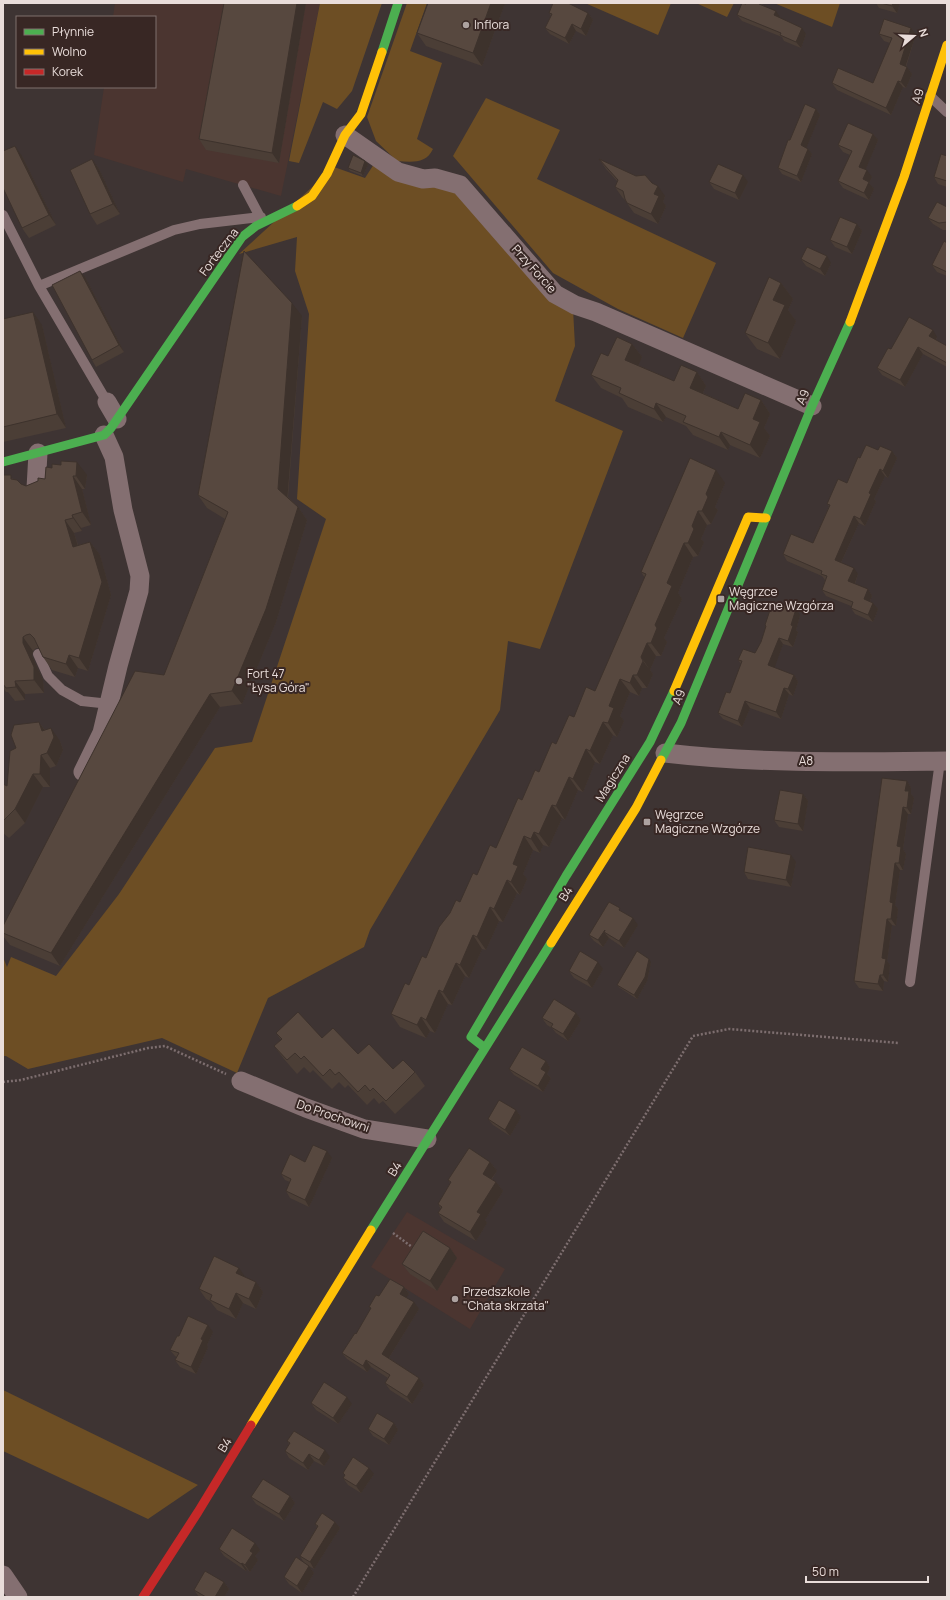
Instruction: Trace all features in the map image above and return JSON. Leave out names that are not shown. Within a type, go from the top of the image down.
[{"type":"street","name":"Forteczna","points":[[104,435],[111,428],[242,237],[256,226],[292,210],[312,196],[327,174],[345,135],[361,114],[398,3]]},
{"type":"street","name":"A9","points":[[665,753],[690,702],[812,406],[851,319],[904,177],[947,45]]},
{"type":"street","name":"Przy Forcie","points":[[345,135],[398,172],[423,180],[434,178],[460,184],[555,294],[812,406]]},
{"type":"street","points":[[107,402],[117,419]]},
{"type":"street","points":[[3,462],[104,435],[114,457],[123,510],[140,576],[139,590],[102,734],[74,790]]},
{"type":"street","points":[[36,488],[38,453]]},
{"type":"street","name":"Magiczna","points":[[485,1048],[471,1037],[566,876],[650,742],[662,719],[748,518],[766,518]]},
{"type":"street","name":"A8","points":[[665,753],[724,759],[789,762],[943,761]]},
{"type":"street","name":"B4","points":[[143,1597],[198,1512],[427,1139],[636,808],[665,753]]},
{"type":"street","name":"Do Prochowni","points":[[241,1081],[306,1108],[364,1129],[427,1139]]},
{"type":"street","points":[[3,1575],[18,1597]]},
{"type":"lane","points":[[930,96],[947,112]]},
{"type":"lane","points":[[243,185],[260,217]]},
{"type":"lane","points":[[39,286],[174,230],[200,224],[260,217],[292,210]]},
{"type":"lane","points":[[3,215],[39,286],[107,402]]},
{"type":"lane","points":[[38,654],[48,676],[62,690],[82,701],[110,704]]},
{"type":"lane","points":[[910,982],[943,761]]},
{"type":"path","points":[[353,1597],[693,1036],[729,1028],[900,1043]]},
{"type":"path","points":[[3,1082],[21,1080],[148,1048],[165,1046],[241,1081]]},
{"type":"path","points":[[393,1233],[412,1247]]},
{"type":"shaded area","points":[[115,3],[320,3],[281,196],[186,169],[183,182],[94,155],[104,88],[156,88],[156,16],[113,16]]},
{"type":"shaded area","points":[[320,3],[382,3],[352,91],[337,109],[323,102],[299,163],[289,161]]},
{"type":"shaded area","points":[[407,3],[427,3],[410,51],[442,63],[417,139],[433,149],[427,157],[413,162],[397,161],[376,141],[367,117]]},
{"type":"shaded area","points":[[585,3],[671,3],[658,35]]},
{"type":"shaded area","points":[[696,3],[734,3],[727,17]]},
{"type":"shaded area","points":[[774,3],[840,3],[832,27]]},
{"type":"shaded area","points":[[486,98],[560,130],[537,179],[716,263],[683,338],[618,309],[553,273],[453,156]]},
{"type":"shaded area","points":[[374,164],[453,188],[573,309],[575,346],[555,401],[623,431],[540,649],[508,641],[500,710],[370,930],[364,947],[268,998],[237,1073],[162,1038],[28,1069],[6,1056],[3,1056],[3,957],[7,967],[11,957],[56,976],[119,894],[215,748],[252,742],[326,519],[297,499],[309,314],[295,271],[297,237],[239,254],[334,167],[365,178]]},
{"type":"shaded area","name":"Przedszkole \"Chata skrzata\"","points":[[407,1212],[505,1269],[470,1329],[371,1267]]},
{"type":"shaded area","points":[[3,1390],[198,1485],[148,1519],[3,1451]]},
{"type":"building","points":[[224,3],[297,3],[272,153],[199,139]]},
{"type":"building","name":"Inflora","points":[[428,3],[491,3],[473,53],[417,33]]},
{"type":"building","points":[[553,3],[568,3],[588,13],[581,29],[572,24],[565,38],[545,28],[552,14],[549,13]]},
{"type":"building","points":[[742,3],[760,3],[759,4],[776,11],[774,15],[802,28],[796,42],[780,35],[781,33],[737,15]]},
{"type":"building","points":[[881,3],[893,3],[892,6]]},
{"type":"building","points":[[884,19],[911,28],[900,64],[907,67],[901,82],[898,81],[886,108],[832,83],[838,68],[873,83],[892,38],[879,34]]},
{"type":"building","points":[[805,104],[816,109],[801,145],[808,149],[797,176],[778,168],[788,140],[790,140]]},
{"type":"building","points":[[848,123],[873,134],[859,167],[867,170],[863,179],[869,182],[864,193],[838,181],[852,151],[838,145]]},
{"type":"building","points":[[15,146],[49,215],[22,228],[3,188],[3,151]]},
{"type":"building","points":[[941,154],[947,156],[947,181],[934,177]]},
{"type":"building","points":[[353,155],[365,161],[361,173],[348,168]]},
{"type":"building","points":[[92,159],[113,204],[90,214],[70,170]]},
{"type":"building","points":[[599,159],[636,176],[645,175],[652,183],[658,186],[654,194],[659,196],[651,214],[627,203],[623,191],[615,187],[618,180]]},
{"type":"building","points":[[718,164],[743,175],[735,193],[709,182]]},
{"type":"building","points":[[937,202],[947,207],[947,222],[939,223],[928,218]]},
{"type":"building","points":[[840,217],[857,224],[847,247],[830,240]]},
{"type":"building","points":[[944,241],[947,243],[947,272],[932,265]]},
{"type":"building","points":[[807,247],[827,256],[820,269],[801,259]]},
{"type":"building","points":[[244,251],[292,303],[278,489],[298,507],[266,609],[232,691],[210,694],[51,953],[3,933],[3,926],[135,671],[164,675],[228,512],[198,495]]},
{"type":"building","points":[[80,271],[119,345],[92,360],[52,285]]},
{"type":"building","points":[[769,277],[781,283],[773,300],[785,305],[768,343],[745,333]]},
{"type":"building","points":[[33,312],[57,414],[3,427],[3,319]]},
{"type":"building","points":[[909,317],[933,330],[929,336],[947,346],[947,363],[918,347],[900,380],[877,368],[888,348],[891,349]]},
{"type":"building","points":[[617,337],[632,344],[625,360],[674,381],[681,365],[697,372],[690,388],[738,409],[745,393],[761,400],[753,419],[760,422],[750,445],[721,432],[719,437],[683,422],[686,416],[656,403],[654,409],[619,393],[621,388],[591,375],[601,353],[608,356]]},
{"type":"building","points":[[866,445],[878,450],[880,446],[892,451],[883,471],[880,469],[869,493],[871,494],[860,519],[854,516],[835,560],[854,568],[848,581],[868,589],[864,599],[873,603],[868,615],[851,608],[853,602],[822,590],[827,576],[821,574],[822,571],[783,554],[791,534],[813,543],[830,505],[827,504],[838,479],[847,483],[858,457],[860,458]]},
{"type":"building","points":[[690,458],[716,470],[706,494],[708,497],[702,511],[698,511],[692,526],[694,529],[688,543],[684,543],[667,583],[672,586],[655,625],[657,628],[651,643],[647,643],[641,657],[643,661],[637,675],[633,675],[630,683],[620,679],[609,706],[614,708],[608,723],[603,722],[590,751],[586,749],[573,779],[569,777],[556,806],[552,805],[539,834],[534,832],[531,839],[524,836],[513,864],[518,866],[511,882],[507,880],[494,909],[490,907],[477,937],[473,935],[460,965],[456,963],[443,992],[439,990],[426,1020],[421,1017],[417,1025],[391,1014],[405,983],[409,985],[422,956],[426,958],[439,927],[450,913],[456,900],[460,902],[473,873],[477,875],[490,845],[496,848],[518,798],[522,800],[535,770],[539,772],[552,742],[556,744],[569,715],[574,717],[586,687],[595,691],[646,574],[641,572]]},
{"type":"building","points":[[61,461],[77,462],[76,476],[73,476],[82,512],[72,515],[73,518],[65,520],[73,547],[90,542],[102,582],[79,658],[69,655],[66,664],[43,657],[34,638],[30,634],[26,635],[23,637],[23,643],[34,667],[34,680],[15,681],[16,687],[6,688],[3,684],[3,475],[11,475],[11,479],[17,480],[26,486],[38,481],[38,478],[45,479],[46,467],[52,468],[52,464],[61,465]]},
{"type":"building","points":[[773,601],[796,609],[791,625],[793,626],[788,641],[779,638],[768,665],[794,675],[788,689],[784,688],[776,712],[745,701],[738,721],[718,713],[726,692],[730,693],[742,661],[738,660],[743,649],[755,653],[761,642]]},
{"type":"building","points":[[39,722],[42,731],[51,728],[54,737],[47,753],[41,755],[40,774],[33,774],[15,809],[3,821],[3,784],[7,786],[10,751],[16,748],[11,735],[14,725]]},
{"type":"building","points":[[882,778],[907,781],[905,791],[909,791],[907,808],[903,807],[897,846],[901,847],[899,863],[895,863],[890,902],[893,903],[891,919],[887,919],[882,958],[886,959],[883,975],[880,975],[878,984],[854,981]]},
{"type":"building","points":[[780,790],[803,794],[798,824],[774,820]]},
{"type":"building","points":[[748,847],[791,855],[786,880],[744,872]]},
{"type":"building","points":[[609,902],[633,918],[619,941],[604,932],[605,930],[598,940],[589,935]]},
{"type":"building","points":[[580,951],[598,962],[587,981],[569,971]]},
{"type":"building","points":[[637,951],[649,959],[645,977],[634,995],[617,985]]},
{"type":"building","points":[[554,999],[576,1013],[563,1034],[551,1027],[553,1024],[542,1018]]},
{"type":"building","points":[[298,1012],[322,1038],[333,1028],[358,1054],[369,1044],[393,1069],[403,1060],[415,1072],[386,1101],[373,1088],[370,1091],[365,1085],[358,1092],[339,1072],[335,1075],[330,1069],[323,1076],[304,1056],[301,1059],[295,1053],[287,1060],[274,1046],[282,1039],[276,1033]]},
{"type":"building","points":[[522,1047],[546,1061],[541,1069],[546,1072],[538,1086],[509,1069]]},
{"type":"building","points":[[499,1100],[516,1110],[505,1130],[488,1119]]},
{"type":"building","points":[[313,1145],[327,1151],[305,1200],[286,1191],[291,1179],[281,1174],[290,1154],[305,1162]]},
{"type":"building","points":[[469,1148],[490,1162],[483,1174],[496,1182],[477,1212],[481,1214],[470,1232],[438,1213],[442,1207],[438,1204],[451,1182],[448,1180]]},
{"type":"building","points":[[423,1231],[450,1248],[430,1281],[402,1264]]},
{"type":"building","points":[[214,1256],[239,1268],[236,1273],[256,1282],[249,1299],[236,1293],[229,1309],[210,1300],[212,1295],[199,1289]]},
{"type":"building","points":[[390,1279],[404,1287],[400,1294],[414,1302],[382,1354],[419,1378],[407,1397],[385,1383],[390,1375],[366,1360],[363,1366],[342,1353],[355,1333],[356,1334],[371,1308],[369,1307],[376,1295],[379,1296]]},
{"type":"building","points":[[188,1316],[208,1325],[201,1339],[203,1340],[191,1367],[175,1360],[179,1353],[170,1350],[177,1336],[179,1336]]},
{"type":"building","points":[[324,1382],[347,1397],[333,1418],[311,1403]]},
{"type":"building","points":[[377,1413],[394,1423],[384,1439],[368,1429]]},
{"type":"building","points":[[294,1431],[325,1450],[319,1460],[309,1454],[303,1463],[285,1451],[290,1443],[287,1441]]},
{"type":"building","points":[[353,1457],[369,1468],[356,1486],[343,1478],[345,1475],[343,1473]]},
{"type":"building","points":[[263,1479],[290,1496],[279,1514],[251,1497]]},
{"type":"building","points":[[322,1513],[335,1522],[310,1562],[300,1556],[318,1526],[315,1524]]},
{"type":"building","points":[[232,1528],[255,1543],[250,1551],[253,1553],[245,1565],[242,1563],[241,1564],[219,1549]]},
{"type":"building","points":[[296,1557],[309,1566],[297,1586],[284,1577]]},
{"type":"building","points":[[205,1571],[224,1582],[215,1597],[206,1597],[194,1590]]},
{"type":"traffic: fast","points":[[382,52],[398,3]]},
{"type":"traffic: fast","points":[[3,462],[104,435],[111,428],[242,237],[256,226],[297,206]]},
{"type":"traffic: fast","points":[[661,760],[681,723],[812,406],[850,322]]},
{"type":"traffic: fast","points":[[485,1048],[471,1037],[566,876],[650,742],[674,691]]},
{"type":"traffic: fast","points":[[371,1230],[551,943]]},
{"type":"traffic: slow","points":[[850,322],[904,177],[947,45]]},
{"type":"traffic: slow","points":[[297,206],[312,196],[327,174],[345,135],[361,114],[382,52]]},
{"type":"traffic: slow","points":[[674,691],[748,517],[766,518]]},
{"type":"traffic: slow","points":[[551,943],[636,808],[661,760]]},
{"type":"traffic: slow","points":[[251,1425],[371,1230]]},
{"type":"traffic: jam","points":[[143,1597],[198,1512],[251,1425]]},
{"type":"place","name":"Inflora","points":[[466,25]]},
{"type":"place","name":"Węgrzce Magiczne Wzgórza","points":[[721,599]]},
{"type":"place","name":"Fort 47 \"Łysa Góra\"","points":[[239,681]]},
{"type":"place","name":"Węgrzce Magiczne Wzgórze","points":[[647,822]]},
{"type":"place","name":"Przedszkole \"Chata skrzata\"","points":[[455,1299]]}]
